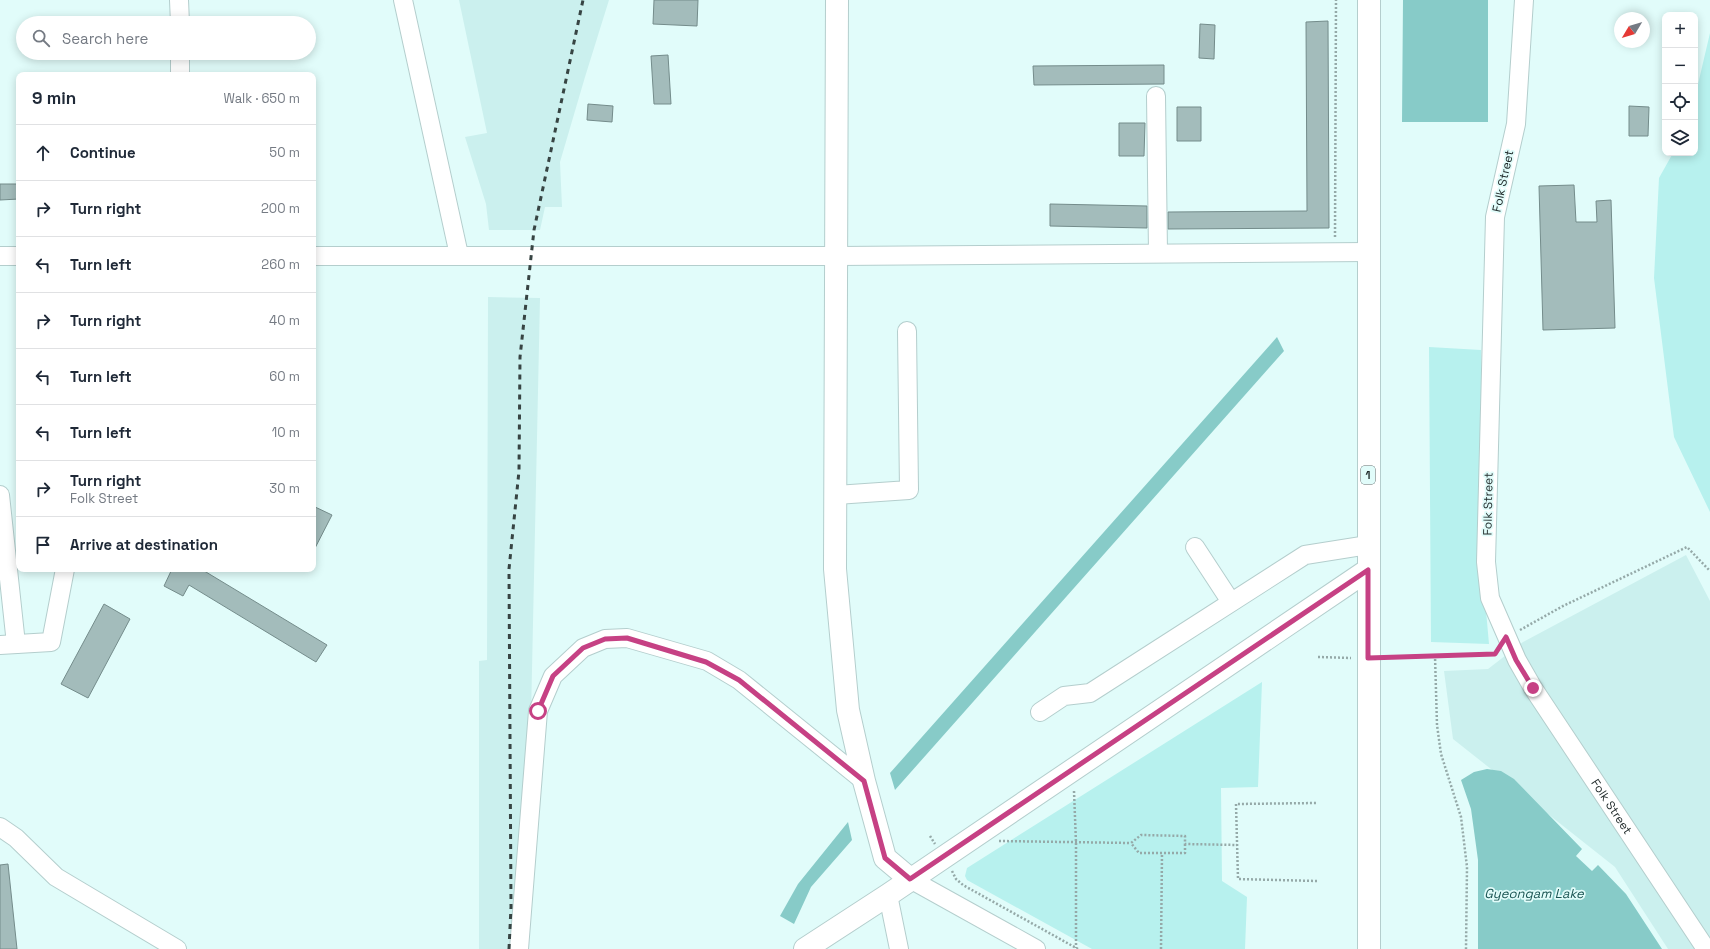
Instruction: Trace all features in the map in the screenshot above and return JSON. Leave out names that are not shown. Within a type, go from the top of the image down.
[{"type":"main road","points":[[837,0],[835,568],[848,710],[864,781],[885,858],[910,879]]},
{"type":"main road","name":"1","points":[[1369,0],[1369,949]]},
{"type":"main road","points":[[805,949],[888,895],[1368,570]]},
{"type":"street","points":[[179,0],[180,16]]},
{"type":"street","points":[[403,0],[459,255]]},
{"type":"street","name":"Folk Street","points":[[1524,0],[1516,124],[1495,217],[1486,562],[1490,598],[1516,660],[1533,688],[1706,949]]},
{"type":"street","points":[[180,60],[180,72]]},
{"type":"street","points":[[1156,96],[1158,253]]},
{"type":"street","points":[[316,256],[837,256],[1368,252]]},
{"type":"street","points":[[0,256],[16,256]]},
{"type":"street","points":[[836,495],[908,490],[907,331]]},
{"type":"street","points":[[0,495],[8,645],[51,642],[64,572]]},
{"type":"street","points":[[1040,712],[1064,696],[1090,693],[1305,554],[1368,545]]},
{"type":"street","points":[[1195,548],[1231,602]]},
{"type":"street","points":[[519,949],[538,711],[553,676],[583,648],[605,639],[627,638],[706,662],[739,680],[864,781]]},
{"type":"street","points":[[0,827],[16,838],[56,877],[177,949]]},
{"type":"street","points":[[910,879],[1036,949]]},
{"type":"street","points":[[888,895],[899,949]]},
{"type":"path","points":[[1335,252],[1336,0]]},
{"type":"path","points":[[1318,658],[1495,654],[1506,637],[1563,606],[1687,547],[1710,571]]},
{"type":"path","points":[[1435,656],[1437,725],[1441,754],[1461,817],[1467,867],[1466,949]]},
{"type":"path","points":[[930,836],[950,865],[956,879],[963,885],[1077,948],[1074,790]]},
{"type":"path","points":[[1317,803],[1236,804],[1238,879],[1317,882]]},
{"type":"path","points":[[998,841],[1131,843],[1141,835],[1185,836],[1185,853],[1139,853],[1131,843]]},
{"type":"path","points":[[1185,844],[1237,845]]},
{"type":"path","points":[[1161,949],[1162,853]]},
{"type":"shaded area","points":[[459,0],[609,0],[560,162],[562,207],[545,207],[540,230],[489,230],[486,204],[465,137],[487,133]]},
{"type":"shaded area","points":[[1710,33],[1710,512],[1674,437],[1654,278],[1659,178],[1671,156],[1698,156],[1698,84]]},
{"type":"shaded area","points":[[488,297],[540,298],[526,949],[479,949],[479,661],[487,660]]},
{"type":"shaded area","points":[[1429,347],[1481,350],[1481,555],[1489,644],[1431,642]]},
{"type":"shaded area","points":[[1686,555],[1710,601],[1710,949],[1668,949],[1615,867],[1453,739],[1444,671],[1488,669],[1523,642]]},
{"type":"shaded area","points":[[1262,682],[1258,787],[1221,788],[1222,881],[1247,897],[1245,949],[1092,949],[967,880],[965,876],[967,868]]},
{"type":"water","points":[[1403,0],[1488,0],[1488,122],[1402,122]]},
{"type":"water","points":[[1277,337],[1284,351],[895,790],[890,773]]},
{"type":"water","name":"Gyeongam Lake","points":[[1487,769],[1501,771],[1514,779],[1582,849],[1576,856],[1592,871],[1598,865],[1626,894],[1662,949],[1478,949],[1478,860],[1471,809],[1461,780],[1474,772]]},
{"type":"water","points":[[848,822],[852,840],[811,887],[794,924],[780,916],[798,884]]},
{"type":"building","points":[[654,0],[698,0],[697,26],[653,24]]},
{"type":"building","points":[[1328,21],[1329,228],[1168,229],[1168,212],[1307,211],[1306,22]]},
{"type":"building","points":[[1200,24],[1215,25],[1214,59],[1199,58]]},
{"type":"building","points":[[668,55],[671,104],[654,104],[651,56]]},
{"type":"building","points":[[1164,65],[1164,84],[1034,85],[1033,66]]},
{"type":"building","points":[[588,104],[613,106],[612,122],[587,120]]},
{"type":"building","points":[[1629,106],[1649,107],[1648,136],[1629,136]]},
{"type":"building","points":[[1177,107],[1201,107],[1201,141],[1177,141]]},
{"type":"building","points":[[1119,123],[1145,123],[1144,156],[1119,156]]},
{"type":"building","points":[[0,184],[16,184],[16,199],[0,200]]},
{"type":"building","points":[[1574,185],[1576,222],[1597,222],[1596,201],[1611,200],[1615,328],[1543,330],[1539,186]]},
{"type":"building","points":[[1050,204],[1147,206],[1147,228],[1050,226]]},
{"type":"building","points":[[316,507],[332,515],[316,546]]},
{"type":"building","points":[[171,572],[206,572],[327,645],[316,662],[189,585],[183,596],[164,586]]},
{"type":"building","points":[[104,604],[130,619],[88,698],[61,684]]},
{"type":"building","points":[[8,864],[17,949],[0,949],[0,865]]},
{"type":"railway","points":[[509,949],[511,907],[509,569],[519,471],[520,357],[534,230],[583,0]]},
{"type":"route","points":[[538,711],[553,676],[583,648],[605,639],[627,638],[706,662],[739,680],[864,781],[885,858],[910,879],[1368,570],[1368,658],[1495,654],[1506,637],[1516,660],[1533,688]]}]
